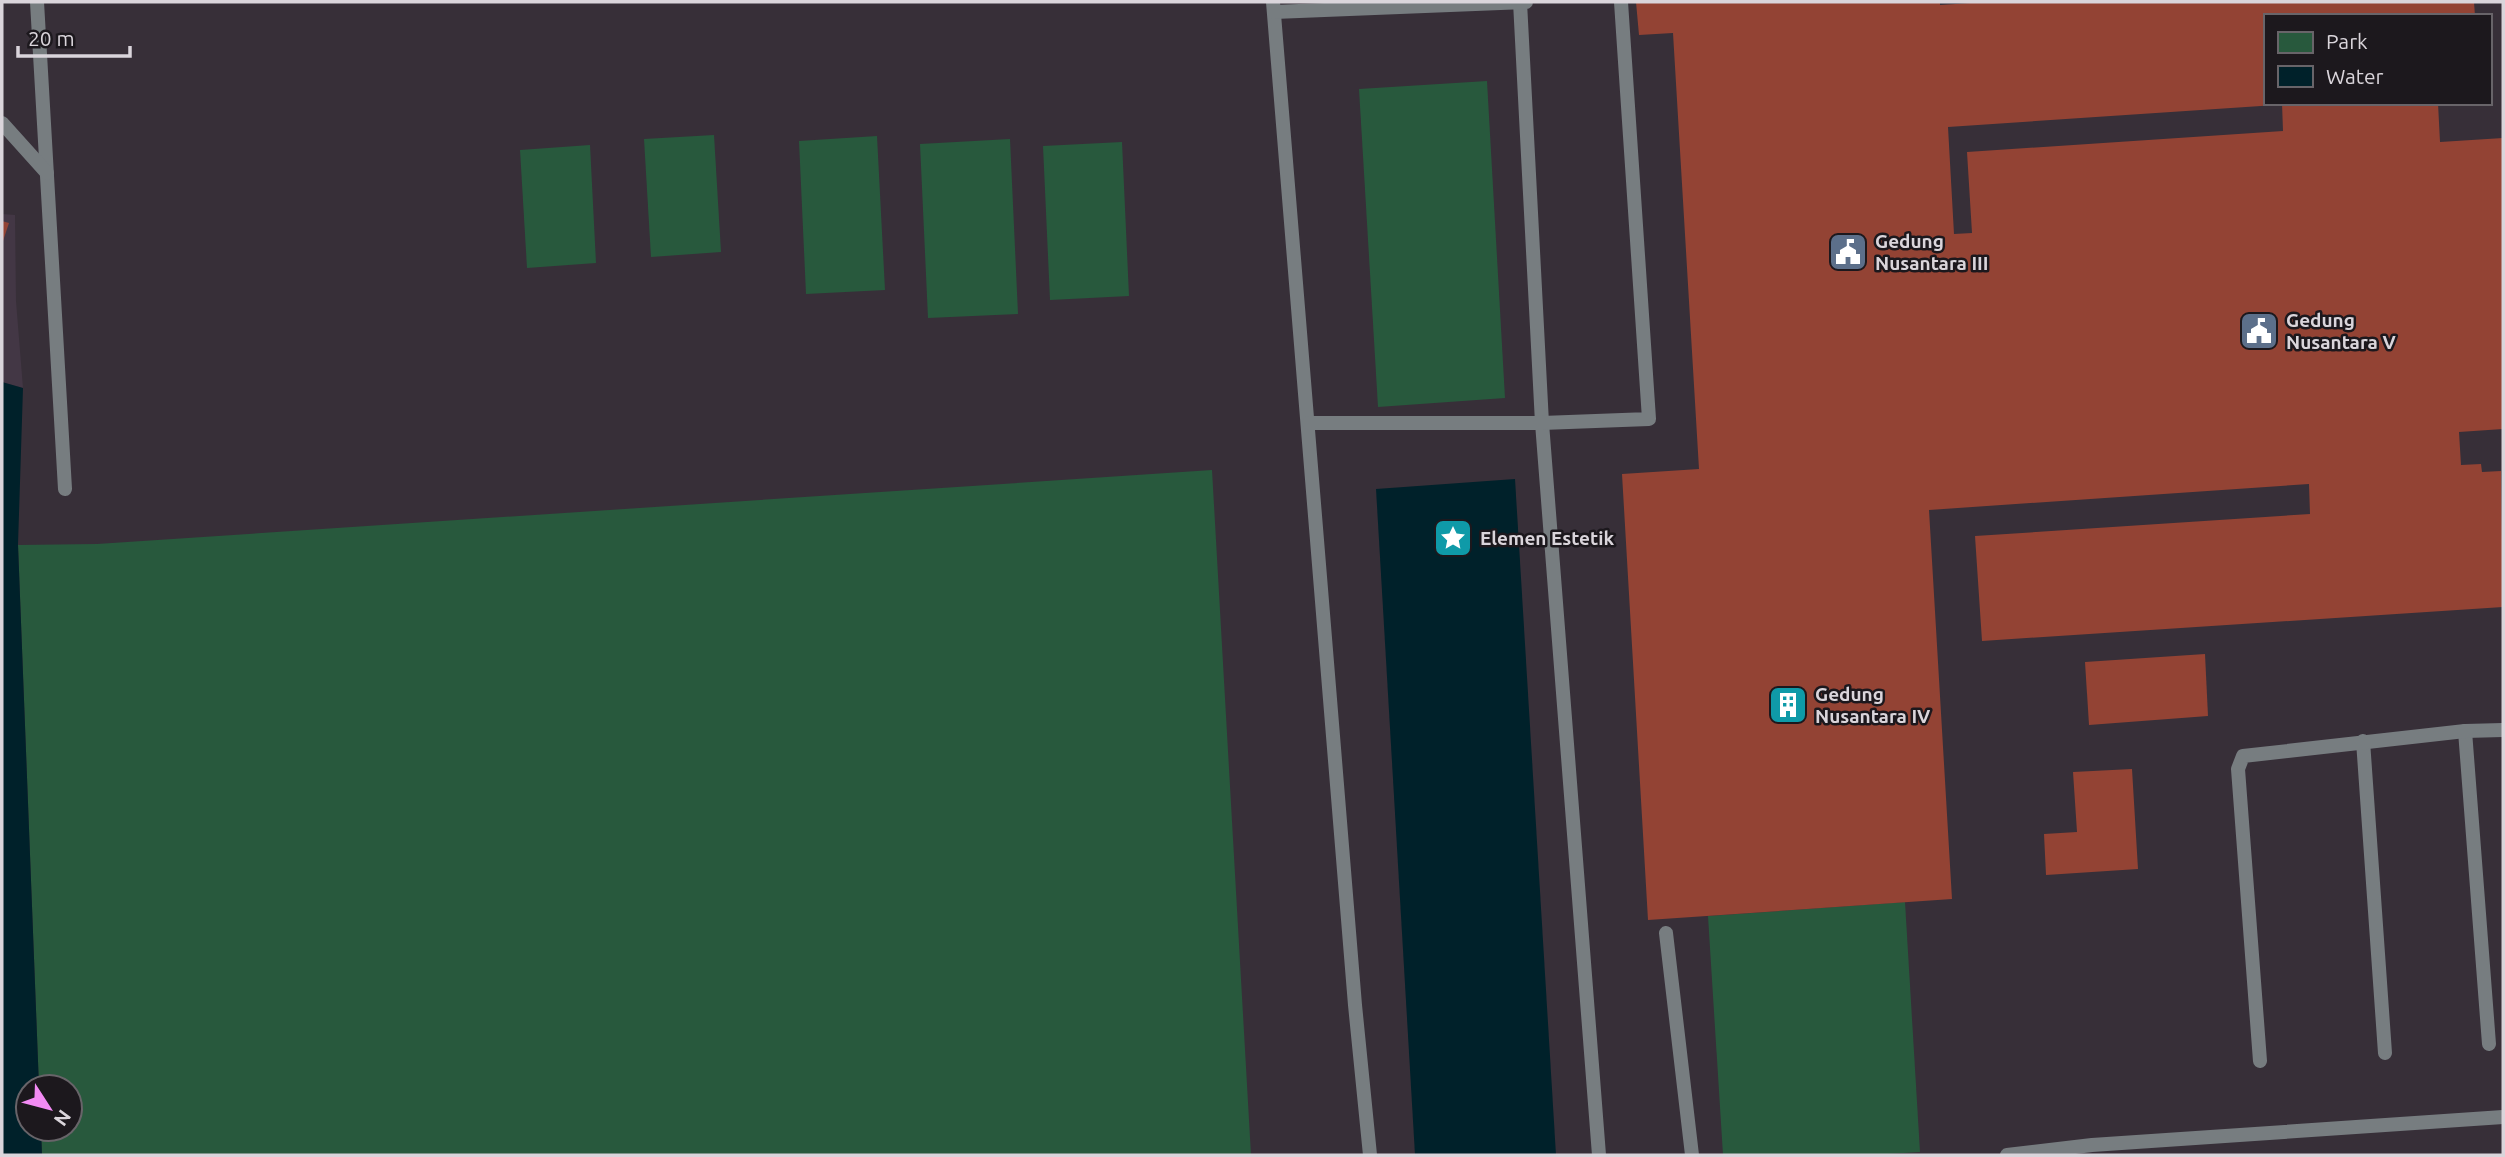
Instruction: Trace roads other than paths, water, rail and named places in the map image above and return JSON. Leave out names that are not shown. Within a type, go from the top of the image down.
[{"type":"lane","points":[[37,2],[65,489]]},
{"type":"lane","points":[[1520,2],[1542,423],[1599,1155]]},
{"type":"lane","points":[[1370,1155],[1354,991],[1274,7],[1527,2]]},
{"type":"lane","points":[[1309,423],[1542,423],[1649,419],[1622,2]]},
{"type":"lane","points":[[2,123],[47,173]]},
{"type":"lane","points":[[2260,1060],[2238,769],[2243,755],[2465,730],[2503,730]]},
{"type":"lane","points":[[2465,730],[2489,1044]]},
{"type":"lane","points":[[2364,741],[2385,1053]]},
{"type":"lane","points":[[1666,933],[1692,1155]]},
{"type":"lane","points":[[2007,1155],[2092,1145],[2503,1117]]},
{"type":"water","points":[[2,382],[23,388],[18,545],[38,1073],[14,1073],[14,1143],[42,1143],[42,1155],[2,1155]]},
{"type":"water","points":[[1515,479],[1556,1155],[1415,1155],[1376,489]]},
{"type":"place","name":"Gedung Nusantara III","points":[[1848,252]]},
{"type":"place","name":"Gedung Nusantara V","points":[[2259,331]]},
{"type":"place","name":"Elemen Estetik","points":[[1453,538]]},
{"type":"place","name":"Gedung Nusantara IV","points":[[1788,705]]}]
